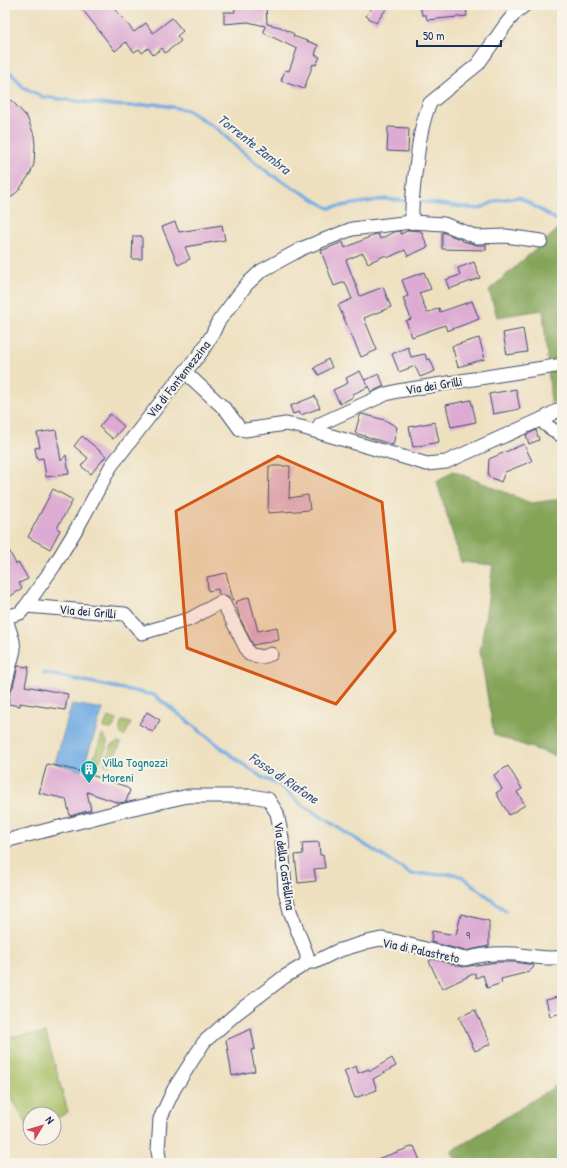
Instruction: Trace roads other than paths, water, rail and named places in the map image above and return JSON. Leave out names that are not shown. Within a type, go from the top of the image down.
[{"type":"street","points":[[412,222],[412,192],[419,141],[426,112],[430,103],[478,64],[506,24],[524,5]]},
{"type":"street","name":"Via di Fontemezzina","points":[[5,617],[20,613],[26,606],[54,566],[80,523],[111,466],[200,354],[218,322],[247,284],[261,271],[303,248],[352,229],[412,222],[444,224],[477,237],[506,236],[541,241]]},
{"type":"street","name":"Via dei Grilli","points":[[318,432],[320,424],[386,394],[562,364]]},
{"type":"street","points":[[185,372],[227,411],[240,429],[245,430],[286,424],[427,464],[446,462],[542,419],[562,408]]},
{"type":"street","points":[[542,419],[546,425],[562,436]]},
{"type":"street","name":"Via dei Grilli","points":[[26,606],[125,614],[142,633],[190,619],[223,602],[250,654],[262,657],[271,654]]},
{"type":"street","points":[[5,617],[13,641],[14,650],[5,685]]},
{"type":"street","name":"Via della Castellina","points":[[5,841],[125,810],[188,796],[252,796],[268,799],[277,813],[282,838],[285,891],[288,904],[307,955],[307,962]]},
{"type":"street","name":"Via di Palastreto","points":[[307,962],[315,962],[337,951],[381,939],[465,959],[501,953],[550,958],[562,957]]},
{"type":"street","points":[[160,1163],[158,1151],[160,1118],[174,1089],[204,1042],[238,1012],[284,978],[304,966],[307,962]]},
{"type":"water","points":[[72,704],[103,709],[82,771],[55,763]]},
{"type":"waterway","name":"Torrente Zambra","points":[[5,65],[23,87],[43,97],[109,105],[134,106],[156,104],[187,110],[219,130],[240,150],[270,174],[329,208],[385,199],[409,201]]},
{"type":"waterway","name":"Torrente Zambra","points":[[415,201],[479,209],[498,200],[519,197],[562,223]]},
{"type":"waterway","name":"Fosso di Riafone","points":[[44,673],[154,695],[245,766],[263,778],[279,785],[301,804],[411,874],[454,874],[464,878],[506,911]]},
{"type":"place","name":"Villa Tognozzi Moreni","points":[[89,784]]}]
